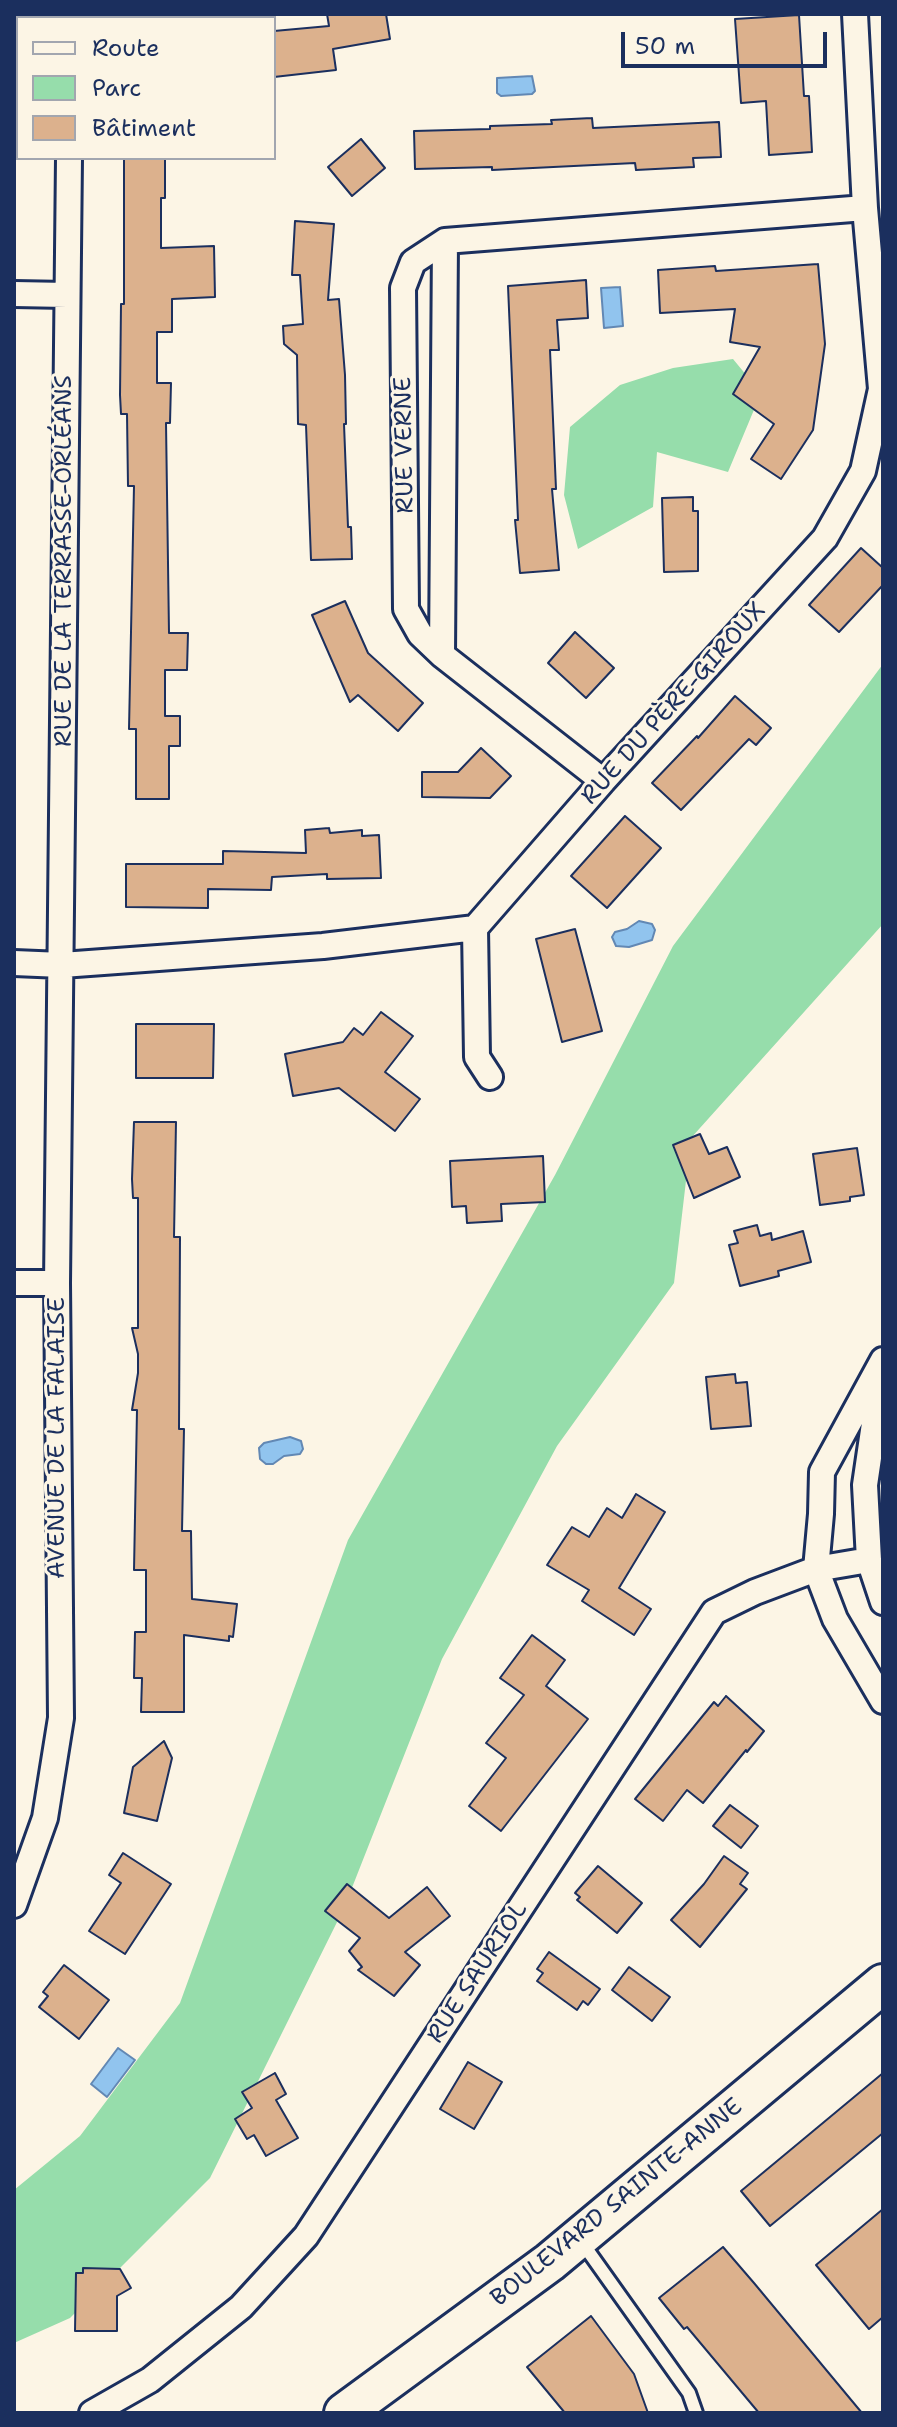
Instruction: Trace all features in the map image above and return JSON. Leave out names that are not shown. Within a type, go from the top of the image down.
[{"type":"main road","name":"BOULEVARD SAINTE-ANNE","points":[[344,2413],[550,2262],[883,1984]]},
{"type":"street","name":"RUE DU PÈRE-GIROUX","points":[[475,928],[603,781],[825,538],[863,471],[881,389],[865,208],[855,14]]},
{"type":"street","name":"RUE DE LA TERRASSE-ORLÉANS","points":[[62,965],[69,160]]},
{"type":"street","points":[[445,241],[865,208]]},
{"type":"street","name":"RUE VERNE","points":[[445,241],[413,262],[403,288],[406,609],[420,634],[442,655],[603,781]]},
{"type":"street","name":"RUE VERNE","points":[[442,655],[445,241]]},
{"type":"street","points":[[14,294],[67,295]]},
{"type":"street","points":[[14,963],[62,965],[323,946],[475,928],[477,1057],[490,1077]]},
{"type":"street","name":"AVENUE DE LA FALAISE","points":[[14,1905],[45,1818],[61,1718],[57,1283],[62,965]]},
{"type":"street","points":[[14,1283],[57,1283]]},
{"type":"street","points":[[883,1360],[865,1485],[869,1560],[883,1602]]},
{"type":"street","points":[[883,1360],[822,1472],[816,1569],[835,1619],[883,1701]]},
{"type":"street","name":"RUE SAURIOL","points":[[92,2413],[150,2380],[241,2307],[306,2236],[714,1612],[755,1592],[816,1569],[869,1560]]},
{"type":"lane","points":[[579,2238],[689,2393],[696,2413]]},
{"type":"green space","points":[[733,359],[761,393],[728,472],[657,452],[653,507],[578,549],[564,495],[570,427],[620,385],[673,368]]},
{"type":"green space","points":[[883,664],[883,924],[691,1138],[674,1283],[557,1446],[442,1659],[344,1908],[210,2178],[70,2318],[14,2343],[14,2190],[80,2136],[180,2003],[348,1540],[555,1175],[673,946]]},
{"type":"water","points":[[532,76],[535,91],[532,94],[501,96],[497,93],[497,78]]},
{"type":"water","points":[[620,287],[623,326],[604,328],[601,288]]},
{"type":"water","points":[[639,921],[652,924],[655,930],[652,940],[629,947],[616,946],[612,937],[615,932]]},
{"type":"water","points":[[290,1437],[301,1441],[303,1449],[300,1454],[284,1456],[273,1464],[266,1464],[260,1459],[259,1448],[264,1443]]},
{"type":"water","points":[[118,2048],[135,2060],[107,2097],[91,2084]]},
{"type":"building","points":[[327,14],[386,14],[390,39],[333,49],[336,70],[276,77],[276,31],[329,26]]},
{"type":"building","points":[[799,15],[804,96],[809,96],[812,152],[769,155],[766,101],[741,103],[735,19]]},
{"type":"building","points":[[592,118],[593,128],[719,122],[721,157],[693,158],[694,167],[636,170],[635,163],[492,170],[492,167],[415,169],[414,131],[490,129],[490,126],[552,124],[551,120]]},
{"type":"building","points":[[361,139],[385,168],[352,196],[328,167]]},
{"type":"building","points":[[124,160],[165,160],[161,248],[214,246],[215,297],[172,299],[172,332],[157,332],[157,383],[171,383],[170,423],[166,423],[169,633],[188,633],[187,670],[165,670],[165,716],[180,716],[180,746],[169,746],[169,799],[136,799],[136,729],[129,729],[134,486],[128,486],[127,414],[121,414],[121,304],[124,304]]},
{"type":"building","points":[[295,221],[334,224],[328,300],[339,299],[352,559],[311,560],[306,425],[298,424],[297,355],[284,344],[283,326],[303,324],[300,275],[292,275]]},
{"type":"building","points":[[818,264],[825,344],[813,430],[781,479],[751,459],[774,424],[733,394],[760,347],[730,342],[735,309],[660,313],[658,270],[715,266],[716,271]]},
{"type":"building","points":[[586,280],[588,318],[557,320],[559,350],[550,350],[556,489],[552,489],[559,570],[520,573],[515,520],[518,520],[508,286]]},
{"type":"building","points":[[693,497],[693,511],[698,511],[698,571],[664,572],[662,498]]},
{"type":"building","points":[[861,548],[883,568],[883,585],[839,632],[809,605]]},
{"type":"building","points":[[345,601],[368,653],[423,703],[398,731],[358,695],[350,702],[312,615]]},
{"type":"building","points":[[575,632],[614,668],[586,698],[548,663]]},
{"type":"building","points":[[735,696],[771,728],[756,745],[749,739],[681,810],[652,783]]},
{"type":"building","points":[[481,748],[511,776],[490,798],[422,797],[422,772],[458,772]]},
{"type":"building","points":[[625,816],[661,848],[607,908],[571,876]]},
{"type":"building","points":[[329,828],[330,833],[362,830],[362,836],[379,835],[381,878],[327,879],[327,874],[272,877],[271,890],[208,889],[208,908],[126,907],[126,864],[223,864],[223,851],[306,853],[305,830]]},
{"type":"building","points":[[575,929],[602,1031],[562,1042],[536,939]]},
{"type":"building","points":[[381,1012],[413,1036],[385,1072],[420,1099],[395,1131],[339,1088],[293,1096],[285,1054],[343,1042],[354,1028],[363,1035]]},
{"type":"building","points":[[136,1024],[214,1024],[213,1078],[136,1078]]},
{"type":"building","points":[[134,1122],[176,1122],[174,1237],[180,1237],[179,1429],[184,1429],[182,1531],[191,1531],[192,1599],[237,1604],[233,1637],[229,1636],[229,1641],[184,1635],[184,1712],[141,1712],[142,1678],[134,1678],[135,1632],[146,1632],[146,1570],[134,1570],[137,1410],[132,1410],[138,1354],[132,1328],[138,1328],[138,1198],[133,1198],[132,1179]]},
{"type":"building","points":[[700,1134],[709,1154],[727,1147],[740,1177],[694,1198],[673,1145]]},
{"type":"building","points":[[857,1148],[864,1195],[850,1197],[850,1201],[820,1205],[813,1154]]},
{"type":"building","points":[[543,1156],[545,1202],[501,1204],[502,1221],[467,1223],[466,1206],[452,1207],[450,1161]]},
{"type":"building","points":[[757,1225],[760,1236],[771,1233],[772,1240],[803,1231],[811,1262],[778,1271],[779,1276],[740,1286],[729,1245],[738,1243],[734,1231]]},
{"type":"building","points":[[735,1374],[736,1383],[747,1382],[751,1426],[711,1429],[706,1377]]},
{"type":"building","points":[[636,1494],[665,1512],[619,1588],[651,1609],[634,1635],[582,1601],[589,1590],[547,1565],[572,1527],[589,1537],[607,1508],[622,1518]]},
{"type":"building","points":[[532,1635],[565,1660],[546,1686],[588,1719],[501,1831],[469,1806],[506,1758],[486,1743],[524,1695],[500,1678]]},
{"type":"building","points":[[726,1696],[764,1731],[703,1803],[687,1790],[663,1821],[635,1799],[714,1702],[718,1706]]},
{"type":"building","points":[[164,1741],[172,1758],[157,1821],[124,1813],[133,1767]]},
{"type":"building","points":[[730,1805],[758,1826],[741,1848],[713,1826]]},
{"type":"building","points":[[123,1853],[171,1884],[125,1954],[89,1931],[121,1883],[109,1875]]},
{"type":"building","points":[[724,1856],[748,1873],[740,1884],[747,1889],[700,1947],[671,1920],[704,1884]]},
{"type":"building","points":[[598,1866],[642,1903],[617,1933],[577,1900],[580,1897],[575,1893]]},
{"type":"building","points":[[347,1884],[389,1918],[427,1887],[450,1916],[405,1952],[420,1965],[394,1996],[358,1970],[362,1967],[349,1951],[360,1938],[325,1911]]},
{"type":"building","points":[[549,1952],[600,1989],[588,2005],[583,2001],[577,2010],[537,1981],[543,1973],[537,1969]]},
{"type":"building","points":[[64,1965],[109,2000],[79,2039],[39,2007],[48,1996],[43,1992]]},
{"type":"building","points":[[629,1967],[670,1997],[652,2021],[612,1990]]},
{"type":"building","points":[[468,2062],[502,2082],[474,2129],[440,2109]]},
{"type":"building","points":[[275,2073],[286,2094],[276,2100],[298,2138],[266,2156],[254,2135],[247,2139],[235,2119],[252,2108],[242,2092]]},
{"type":"building","points":[[883,2073],[883,2133],[770,2226],[741,2191]]},
{"type":"building","points":[[883,2209],[883,2317],[869,2329],[816,2265]]},
{"type":"building","points":[[723,2247],[862,2413],[759,2413],[687,2327],[684,2329],[659,2298]]},
{"type":"building","points":[[83,2268],[120,2269],[131,2288],[117,2296],[117,2331],[75,2331],[76,2273],[83,2273]]},
{"type":"building","points":[[591,2316],[634,2374],[648,2413],[565,2413],[527,2367]]}]
